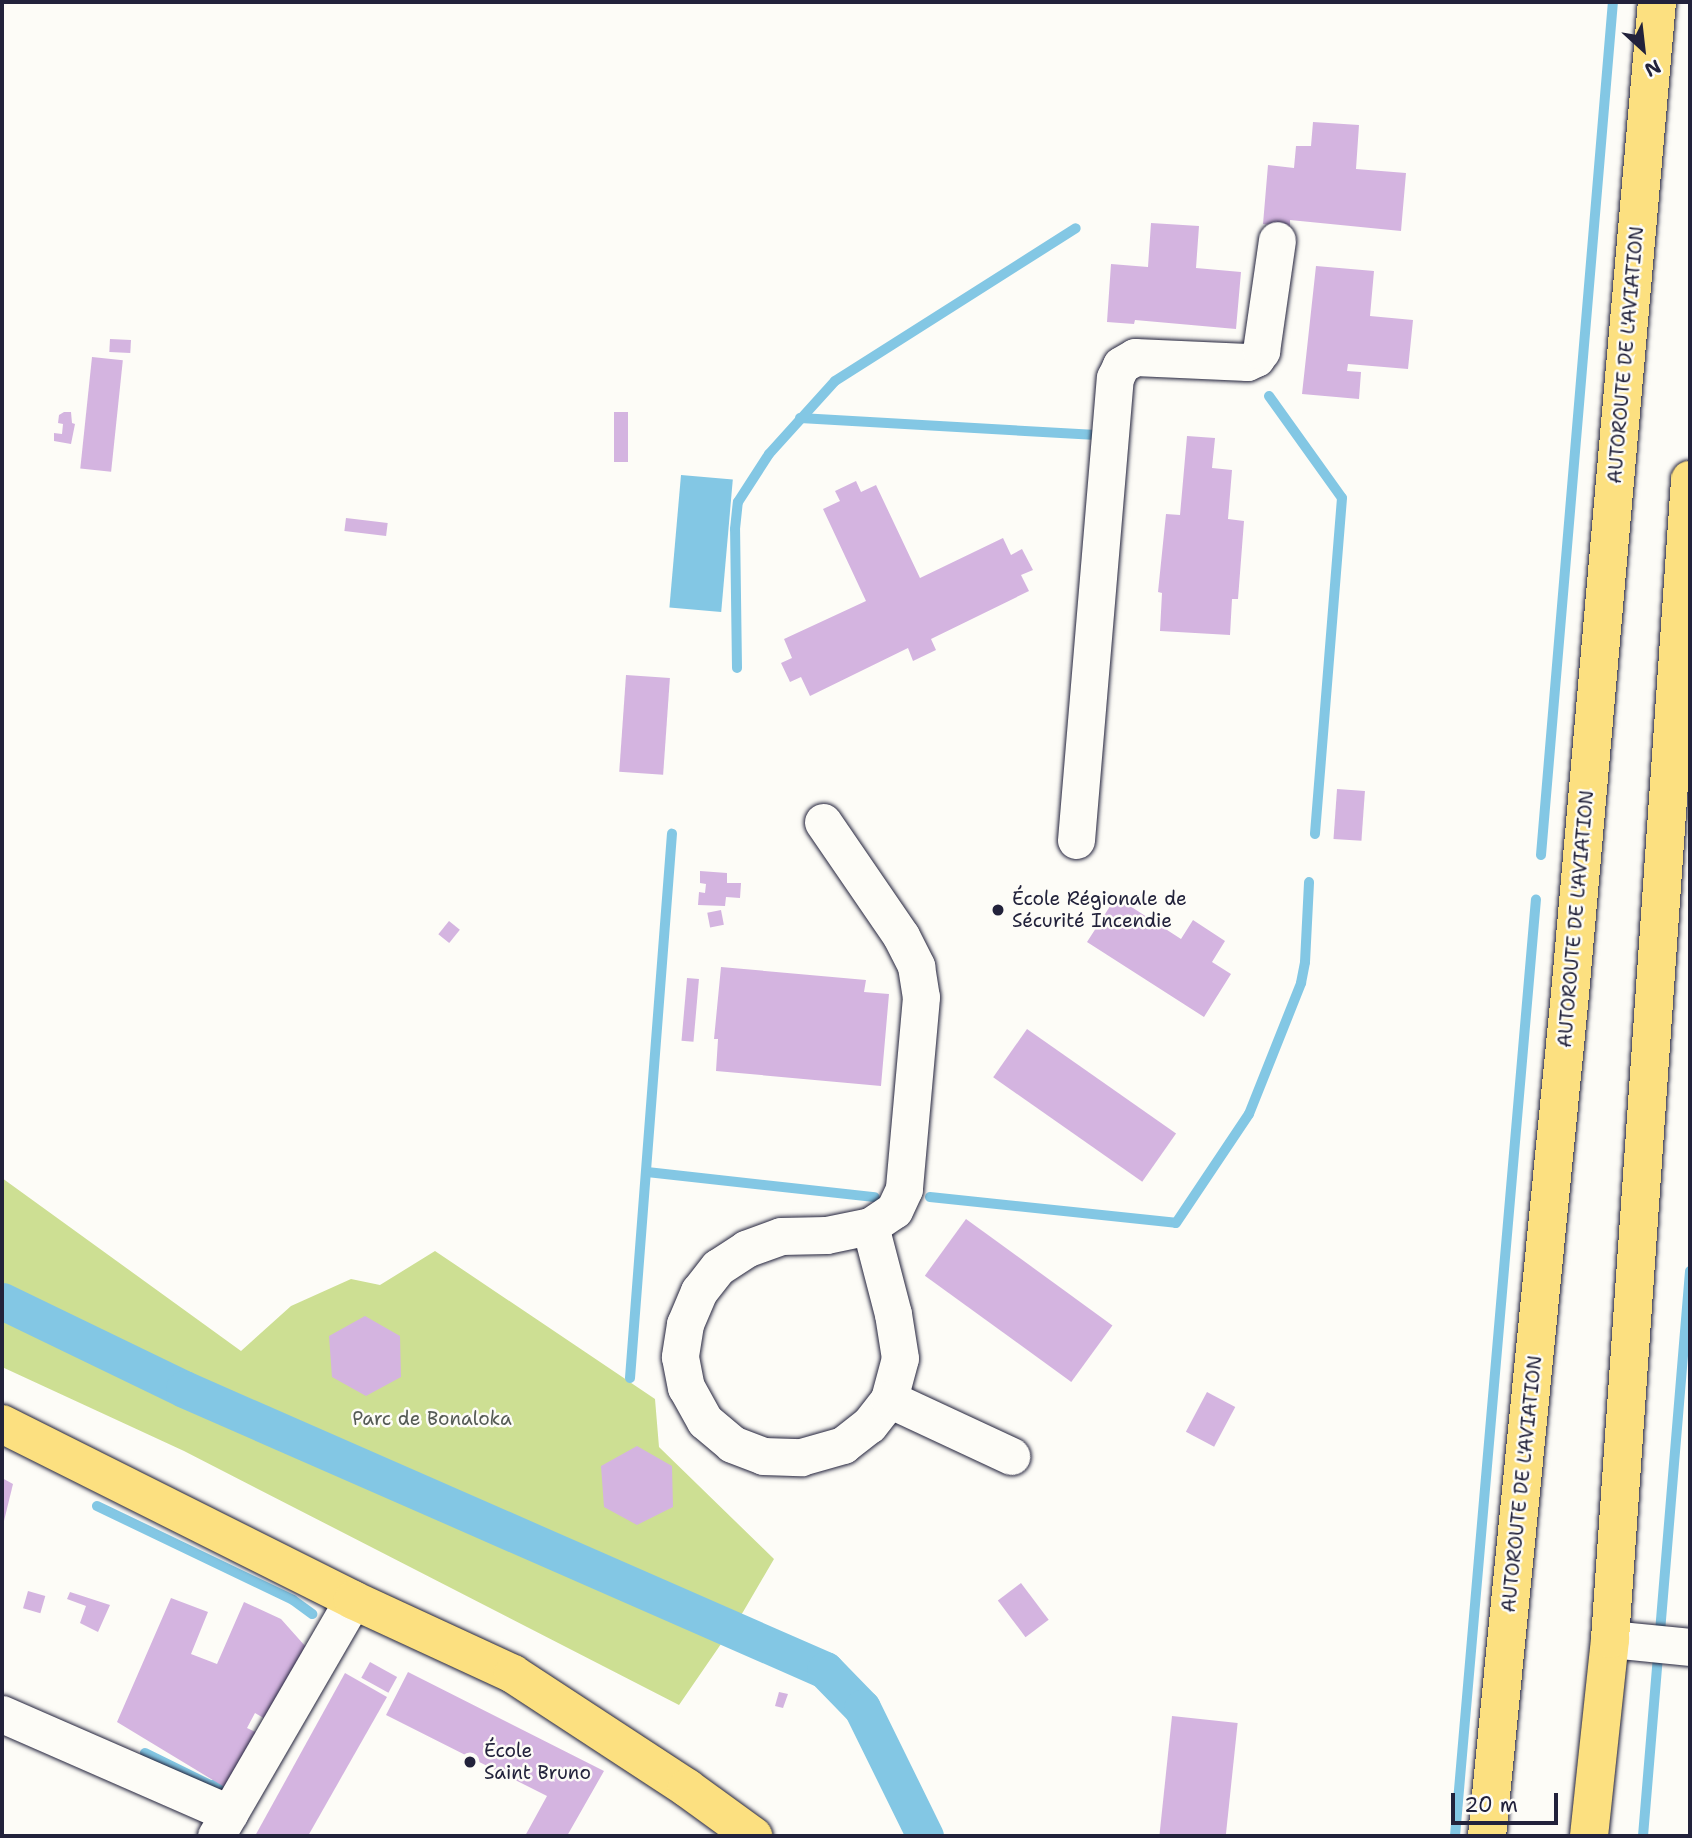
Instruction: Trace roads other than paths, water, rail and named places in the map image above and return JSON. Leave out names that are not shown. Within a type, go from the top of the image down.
[{"type":"main road","name":"AUTOROUTE DE L'AVIATION","points":[[1487,1836],[1570,994],[1657,2]]},
{"type":"main road","points":[[1589,1836],[1610,1639],[1690,480]]},
{"type":"main road","points":[[2,1424],[353,1600],[513,1674],[687,1788],[753,1836]]},
{"type":"street","points":[[1076,840],[1115,377],[1121,365],[1135,358],[1247,362],[1256,358],[1261,351],[1277,240]]},
{"type":"street","points":[[823,822],[901,936],[916,966],[921,998],[904,1189],[894,1210],[870,1226],[826,1235],[781,1236],[746,1249],[718,1267],[699,1291],[685,1324],[680,1357],[686,1387],[705,1421],[732,1444],[763,1456],[801,1457],[843,1445],[869,1425],[889,1399],[900,1358],[893,1314],[870,1226]]},
{"type":"street","points":[[889,1399],[1011,1457]]},
{"type":"street","points":[[2,1714],[223,1825],[353,1600]]},
{"type":"street","points":[[1610,1639],[1690,1647]]},
{"type":"water","points":[[681,475],[733,480],[721,612],[669,607]]},
{"type":"waterway","points":[[1541,855],[1613,2]]},
{"type":"waterway","points":[[737,668],[735,529],[738,502],[769,454],[835,381],[1076,228]]},
{"type":"waterway","points":[[1269,396],[1342,498],[1315,834]]},
{"type":"waterway","points":[[800,418],[1097,435]]},
{"type":"waterway","points":[[630,1378],[672,834]]},
{"type":"waterway","points":[[930,1197],[1176,1223],[1249,1114],[1301,983],[1305,962],[1309,882]]},
{"type":"waterway","points":[[1455,1836],[1536,899]]},
{"type":"waterway","points":[[647,1172],[875,1197]]},
{"type":"waterway","points":[[1643,1836],[1690,1271]]},
{"type":"waterway","points":[[2,1301],[184,1389],[825,1670],[862,1708],[925,1836]]},
{"type":"waterway","points":[[97,1506],[293,1600],[312,1614]]},
{"type":"waterway","points":[[145,1753],[210,1785],[234,1784]]},
{"type":"place","name":"École Régionale de Sécurité Incendie","points":[[998,910]]},
{"type":"place","name":"École Saint Bruno","points":[[470,1762]]},
{"type":"park label","name":"Parc de Bonaloka","points":[[432,1419]]}]
